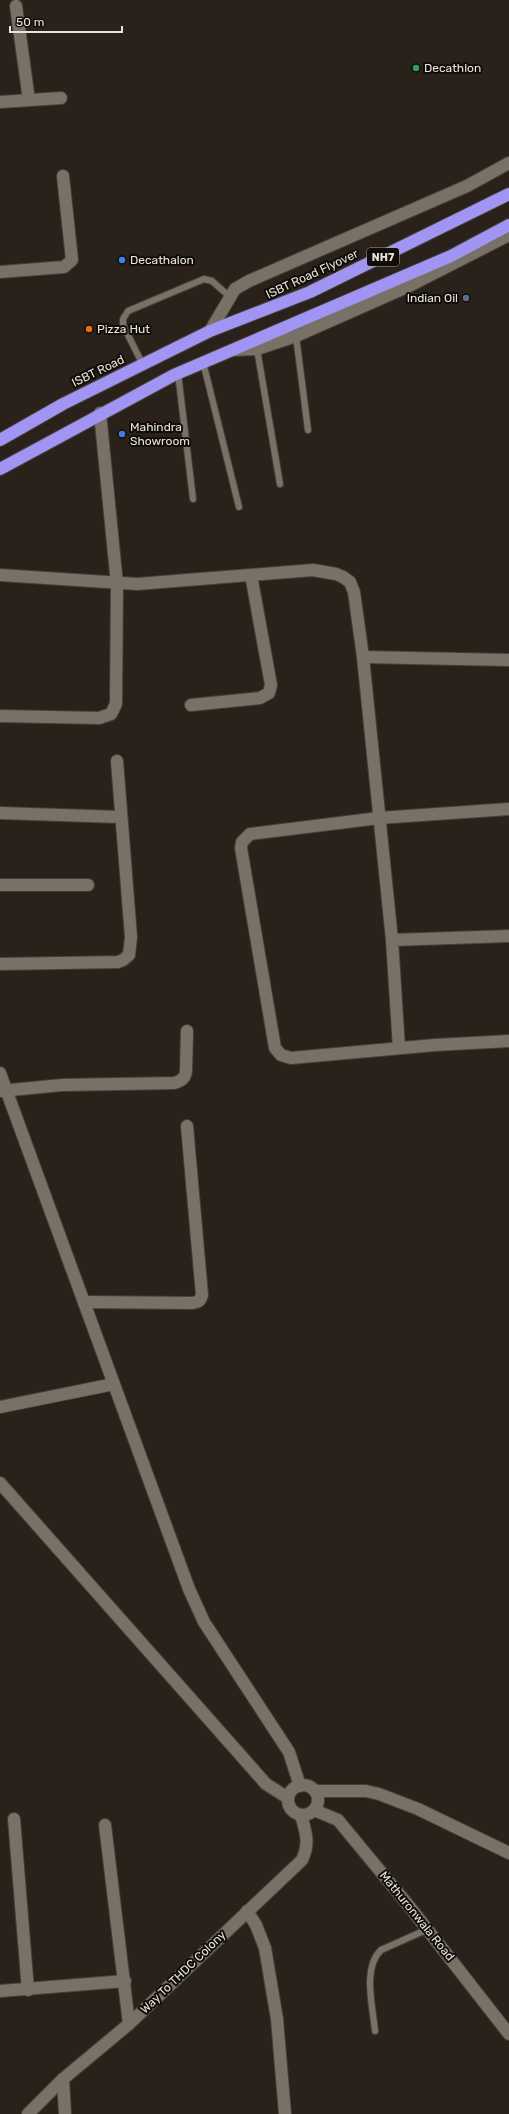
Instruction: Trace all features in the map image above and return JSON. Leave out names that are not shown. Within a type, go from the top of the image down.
[{"type":"highway","name":"ISBT Road Flyover","points":[[210,331],[310,292],[509,194]]},
{"type":"highway","name":"NH7","points":[[100,413],[178,373],[232,350],[259,343],[451,256],[509,225]]},
{"type":"highway","name":"ISBT Road","points":[[0,440],[63,404],[210,331]]},
{"type":"highway","points":[[0,469],[100,413]]},
{"type":"street","points":[[16,6],[29,100]]},
{"type":"street","points":[[0,102],[61,98]]},
{"type":"street","points":[[210,331],[235,289],[249,281],[466,186],[509,163]]},
{"type":"street","points":[[0,269],[64,267],[72,260],[63,176]]},
{"type":"street","points":[[259,343],[296,336],[409,286],[509,235]]},
{"type":"street","points":[[0,716],[99,718],[111,714],[116,704],[117,584],[100,413]]},
{"type":"street","points":[[0,575],[117,584],[151,583],[250,575],[297,569],[336,574],[350,582],[354,592],[363,657],[392,940],[399,1048]]},
{"type":"street","points":[[191,705],[260,698],[270,690],[271,685],[250,575]]},
{"type":"street","points":[[363,657],[509,660]]},
{"type":"street","points":[[0,964],[118,962],[127,958],[131,949],[131,937],[120,817],[118,761]]},
{"type":"street","points":[[509,809],[379,818],[250,834],[244,838],[241,848],[277,1052],[281,1055],[291,1058],[399,1048],[509,1041]]},
{"type":"street","points":[[0,813],[120,817]]},
{"type":"street","points":[[0,885],[88,885]]},
{"type":"street","points":[[392,940],[509,936]]},
{"type":"street","points":[[3,1090],[54,1085],[174,1083],[180,1081],[185,1076],[187,1031]]},
{"type":"street","points":[[0,1073],[3,1090],[84,1302],[174,1550],[204,1622],[289,1752],[300,1786]]},
{"type":"street","points":[[84,1302],[192,1303],[201,1300],[202,1295],[186,1126]]},
{"type":"street","points":[[0,1407],[114,1384]]},
{"type":"street","points":[[0,1483],[266,1784],[288,1798]]},
{"type":"street","points":[[315,1791],[318,1801],[314,1810],[310,1813],[301,1815],[297,1814],[290,1807],[288,1798],[293,1789],[300,1786],[307,1786],[315,1791],[366,1791],[379,1794],[412,1807],[509,1853]]},
{"type":"street","name":"Mathuronwala Road","points":[[314,1810],[338,1820],[428,1929],[509,2034]]},
{"type":"street","name":"Way To THDC Colony","points":[[28,2114],[63,2079],[130,2024],[302,1860],[308,1848],[308,1841],[301,1815]]},
{"type":"street","points":[[14,1819],[28,1990]]},
{"type":"street","points":[[105,1825],[130,2024]]},
{"type":"street","points":[[247,1911],[256,1925],[265,1948],[277,2019],[285,2114]]},
{"type":"street","points":[[0,1991],[28,1990],[125,1981]]},
{"type":"street","points":[[63,2079],[66,2114]]},
{"type":"lane","points":[[143,365],[123,325],[123,319],[128,311],[204,279],[212,280],[230,297]]},
{"type":"lane","points":[[296,336],[308,430]]},
{"type":"lane","points":[[259,343],[280,484]]},
{"type":"lane","points":[[203,362],[239,507]]},
{"type":"lane","points":[[178,373],[193,499]]},
{"type":"lane","points":[[375,2031],[370,1972],[375,1956],[381,1950],[428,1929]]},
{"type":"place","name":"Decathlon","points":[[416,68]]},
{"type":"place","name":"Decathalon","points":[[122,260]]},
{"type":"place","name":"Indian Oil","points":[[466,298]]},
{"type":"place","name":"Pizza Hut","points":[[89,329]]},
{"type":"place","name":"Mahindra Showroom","points":[[122,434]]}]
